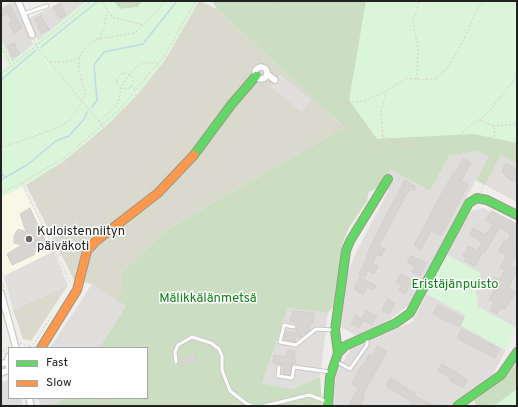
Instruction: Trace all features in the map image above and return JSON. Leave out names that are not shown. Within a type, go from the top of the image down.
[{"type":"street","points":[[18,1],[32,35]]},
{"type":"street","points":[[42,347],[77,290],[87,251],[96,241],[158,193],[196,153],[231,105],[256,76],[255,71],[260,67],[265,68],[267,74],[275,80]]},
{"type":"street","points":[[256,76],[262,79],[267,74]]},
{"type":"street","points":[[328,404],[331,372],[338,353],[335,330],[346,251],[385,180]]},
{"type":"street","points":[[338,353],[345,346],[396,323],[410,313],[469,203],[480,199],[487,200],[517,215]]},
{"type":"street","points":[[1,293],[18,345]]},
{"type":"street","points":[[457,406],[501,375],[517,352]]},
{"type":"street","points":[[1,364],[8,366],[1,373]]},
{"type":"lane","points":[[23,14],[47,6]]},
{"type":"lane","points":[[294,327],[284,325],[280,342],[296,345],[316,329],[335,330]]},
{"type":"lane","points":[[335,362],[350,369],[367,345],[367,336]]},
{"type":"lane","points":[[176,362],[176,349],[178,344],[192,337],[211,343],[219,349],[222,356],[222,370],[230,391],[252,406]]},
{"type":"lane","points":[[279,367],[278,376],[292,378],[294,367],[331,372]]},
{"type":"lane","points":[[264,406],[309,395],[328,404]]},
{"type":"path","points":[[1,74],[36,44],[91,1]]},
{"type":"path","points":[[102,1],[107,11],[117,19],[144,25]]},
{"type":"path","points":[[1,148],[57,128],[67,122],[83,102],[86,94],[79,71],[80,56],[83,51],[92,42],[98,39],[135,33],[166,1]]},
{"type":"path","points":[[1,193],[22,183],[65,157],[102,125],[134,94],[164,56],[196,1]]},
{"type":"path","points":[[226,1],[263,43],[275,48],[304,80],[338,104],[365,101],[386,91],[407,78],[436,78],[447,69],[462,43],[478,7],[485,1]]},
{"type":"path","points":[[260,40],[276,1]]},
{"type":"path","points":[[296,1],[301,10],[304,80]]},
{"type":"path","points":[[417,79],[418,47],[414,22],[419,1]]},
{"type":"path","points":[[98,39],[104,28],[107,11]]},
{"type":"path","points":[[236,89],[263,43]]},
{"type":"path","points":[[1,44],[11,66]]},
{"type":"path","points":[[36,44],[49,62],[153,187]]},
{"type":"path","points":[[49,62],[68,62],[80,56]]},
{"type":"path","points":[[164,56],[227,102]]},
{"type":"path","points":[[99,121],[114,108],[119,100],[121,87],[130,74],[142,63],[158,63]]},
{"type":"path","points":[[124,73],[130,74],[133,80],[131,86],[126,89],[121,87],[118,81],[119,76],[124,73]]},
{"type":"path","points":[[383,168],[394,164],[398,154],[414,144],[428,139],[452,144],[460,134],[486,115],[517,76]]},
{"type":"path","points":[[131,86],[137,91]]},
{"type":"path","points":[[385,180],[383,168],[384,149],[381,112],[386,91]]},
{"type":"path","points":[[134,94],[191,148]]},
{"type":"path","points":[[136,347],[153,327],[167,315],[149,278],[179,239],[265,178],[329,139],[336,128],[344,124],[350,103]]},
{"type":"path","points":[[479,120],[493,126],[517,124]]},
{"type":"path","points":[[480,199],[482,187],[495,164],[492,144],[495,130],[493,126]]},
{"type":"path","points":[[344,127],[352,132],[368,148],[384,149]]},
{"type":"path","points":[[383,136],[400,145],[414,144]]},
{"type":"path","points":[[65,157],[107,223]]},
{"type":"path","points":[[135,202],[153,187],[174,165]]},
{"type":"path","points":[[219,349],[233,329],[248,316],[254,308],[251,280],[252,266],[257,244],[258,218],[265,178]]},
{"type":"path","points":[[22,183],[58,255],[71,286]]},
{"type":"path","points":[[58,255],[112,220]]},
{"type":"path","points":[[18,345],[29,347],[35,342],[55,311]]},
{"type":"path","points":[[153,327],[176,349]]},
{"type":"path","points":[[1,355],[7,346],[10,345]]},
{"type":"path","points":[[173,406],[189,395],[217,382],[227,383]]},
{"type":"shaded area","points":[[14,1],[33,44],[12,62],[1,39],[1,7]]},
{"type":"shaded area","points":[[64,1],[86,1],[38,41],[29,18]]},
{"type":"shaded area","points":[[199,1],[217,9],[344,127],[166,230],[123,271],[123,291],[116,300],[92,284],[74,280],[26,185],[69,157],[106,126],[134,98],[165,60]]},
{"type":"shaded area","points":[[280,74],[311,100],[302,112],[271,87]]},
{"type":"shaded area","points":[[477,151],[488,157],[409,305],[386,322],[356,336],[341,327],[348,272],[355,254],[389,190],[382,186],[391,170],[430,191],[449,156]]},
{"type":"shaded area","points":[[501,155],[517,164],[517,202],[485,185]]},
{"type":"shaded area","points":[[22,187],[54,251],[4,276],[1,266],[1,197]]},
{"type":"shaded area","points":[[483,208],[517,226],[517,328],[477,307],[475,285],[447,255],[471,211]]},
{"type":"shaded area","points":[[54,251],[68,285],[13,310],[4,276]]},
{"type":"shaded area","points":[[92,284],[126,306],[100,347],[51,347]]},
{"type":"shaded area","points":[[68,285],[31,341],[23,339],[13,310]]},
{"type":"shaded area","points":[[427,294],[466,315],[461,325],[506,350],[493,374],[448,406],[333,406],[336,375],[350,350],[412,322]]},
{"type":"shaded area","points":[[288,308],[328,313],[320,377],[292,389],[262,383]]},
{"type":"shaded area","points":[[8,380],[8,399],[21,399],[23,406],[1,406],[1,382]]},
{"type":"shaded area","points":[[38,399],[65,399],[51,406],[40,406]]},
{"type":"green space","points":[[86,1],[113,1],[121,9],[138,7],[142,1],[199,1],[165,60],[138,94],[106,126],[64,161],[26,185],[1,197],[1,71],[8,66],[1,51],[1,39],[12,62]]},
{"type":"green space","points":[[113,1],[142,1],[138,7],[120,9]]},
{"type":"green space","name":"Mälikkälänmetsä","points":[[212,1],[517,1],[517,164],[501,155],[485,185],[476,180],[488,157],[477,151],[449,156],[430,191],[391,170],[382,186],[369,192],[367,201],[350,226],[344,239],[333,307],[328,313],[288,308],[262,383],[292,389],[320,377],[322,406],[51,406],[65,399],[148,399],[148,347],[100,347],[126,306],[116,300],[123,290],[123,271],[166,230],[344,127],[217,9]]},
{"type":"green space","points":[[366,1],[517,1],[517,143],[474,134],[377,139],[349,100]]},
{"type":"green space","name":"Eristäjänpuisto","points":[[447,255],[481,273],[475,285],[478,307],[517,328],[506,350],[461,325],[466,315],[427,294]]},
{"type":"green space","points":[[517,363],[517,406],[477,406],[474,401],[507,375]]},
{"type":"green space","points":[[517,389],[517,406],[494,406]]},
{"type":"building","points":[[60,3],[66,15],[60,18],[53,7]]},
{"type":"building","points":[[10,5],[22,28],[14,33],[9,24],[12,22],[8,13],[1,17],[1,10]]},
{"type":"building","points":[[41,16],[49,30],[41,33],[35,19]]},
{"type":"building","points":[[14,43],[20,54],[13,57],[7,46]]},
{"type":"building","points":[[463,159],[471,163],[461,181],[468,185],[441,236],[431,231],[421,249],[414,245],[453,173],[455,174]]},
{"type":"building","points":[[506,163],[517,169],[517,183],[506,177],[507,175],[502,172]]},
{"type":"building","points":[[405,180],[416,187],[414,191],[411,189],[407,193],[379,246],[385,249],[381,256],[377,254],[372,263],[378,266],[374,274],[368,270],[365,277],[359,274],[367,258],[366,257]]},
{"type":"building","name":"Kuloistenniityn päiväkoti","points":[[30,208],[46,242],[43,250],[36,248],[34,255],[12,265],[7,254],[22,245],[14,243],[14,236],[18,229],[26,232],[20,214]]},
{"type":"building","points":[[492,211],[517,224],[517,253],[511,265],[517,268],[517,271],[509,286],[509,289],[516,292],[505,309],[501,307],[497,314],[490,310],[494,302],[489,300],[495,288],[490,286],[494,277],[500,280],[505,270],[500,267],[507,255],[499,251],[504,241],[507,242],[511,234],[500,227],[485,252],[483,251],[475,266],[464,261],[466,257],[463,256],[468,246],[477,251],[482,242],[470,235],[473,228],[486,235],[493,224],[486,220]]},
{"type":"building","points":[[411,256],[426,263],[420,276],[412,272],[415,266],[407,262]]},
{"type":"building","points":[[401,274],[412,280],[405,294],[399,290],[402,285],[396,282]]},
{"type":"building","points":[[360,277],[376,286],[373,290],[367,287],[363,294],[354,289]]},
{"type":"building","points":[[388,299],[395,303],[389,314],[382,310]]},
{"type":"building","points":[[438,305],[464,318],[459,327],[433,314]]},
{"type":"building","points":[[293,311],[314,313],[313,324],[310,324],[310,330],[307,330],[306,333],[302,333],[301,337],[296,337],[295,342],[284,340],[286,331],[296,333],[298,322],[290,321]]},
{"type":"building","points":[[366,311],[377,316],[372,325],[363,320],[359,328],[351,324],[356,315],[362,319]]},
{"type":"building","points":[[462,329],[500,349],[495,358],[457,338]]},
{"type":"building","points":[[377,346],[387,351],[362,396],[365,397],[360,406],[348,406],[359,388],[352,384],[361,366],[363,366],[369,355],[372,357]]},
{"type":"building","points":[[288,350],[295,351],[294,359],[296,359],[295,364],[291,366],[290,375],[283,374],[284,365],[273,363],[274,355],[286,357]]},
{"type":"building","points":[[194,354],[197,359],[182,366],[180,361]]},
{"type":"building","points":[[442,364],[468,380],[463,388],[449,380],[450,377],[438,371]]},
{"type":"building","points":[[390,378],[416,394],[415,396],[434,406],[410,406],[412,402],[386,386]]},
{"type":"waterway","points":[[41,47],[98,1]]},
{"type":"waterway","points":[[92,107],[97,100],[94,65],[104,52],[143,44],[177,1]]},
{"type":"waterway","points":[[1,80],[36,50]]},
{"type":"waterway","points":[[1,180],[27,165],[56,141],[69,136],[85,118],[87,112]]},
{"type":"waterway","points":[[1,173],[5,177]]},
{"type":"traffic: fast","points":[[194,155],[231,105],[256,76]]},
{"type":"traffic: fast","points":[[328,406],[330,377],[338,353],[335,330],[346,251],[350,241],[388,179]]},
{"type":"traffic: fast","points":[[338,353],[345,346],[396,323],[410,313],[469,203],[477,198],[487,200],[517,215]]},
{"type":"traffic: fast","points":[[457,406],[501,375],[517,352]]},
{"type":"traffic: slow","points":[[42,347],[77,290],[87,251],[96,241],[158,193],[194,155]]},
{"type":"place","name":"Kuloistenniityn päiväkoti","points":[[29,239]]}]
